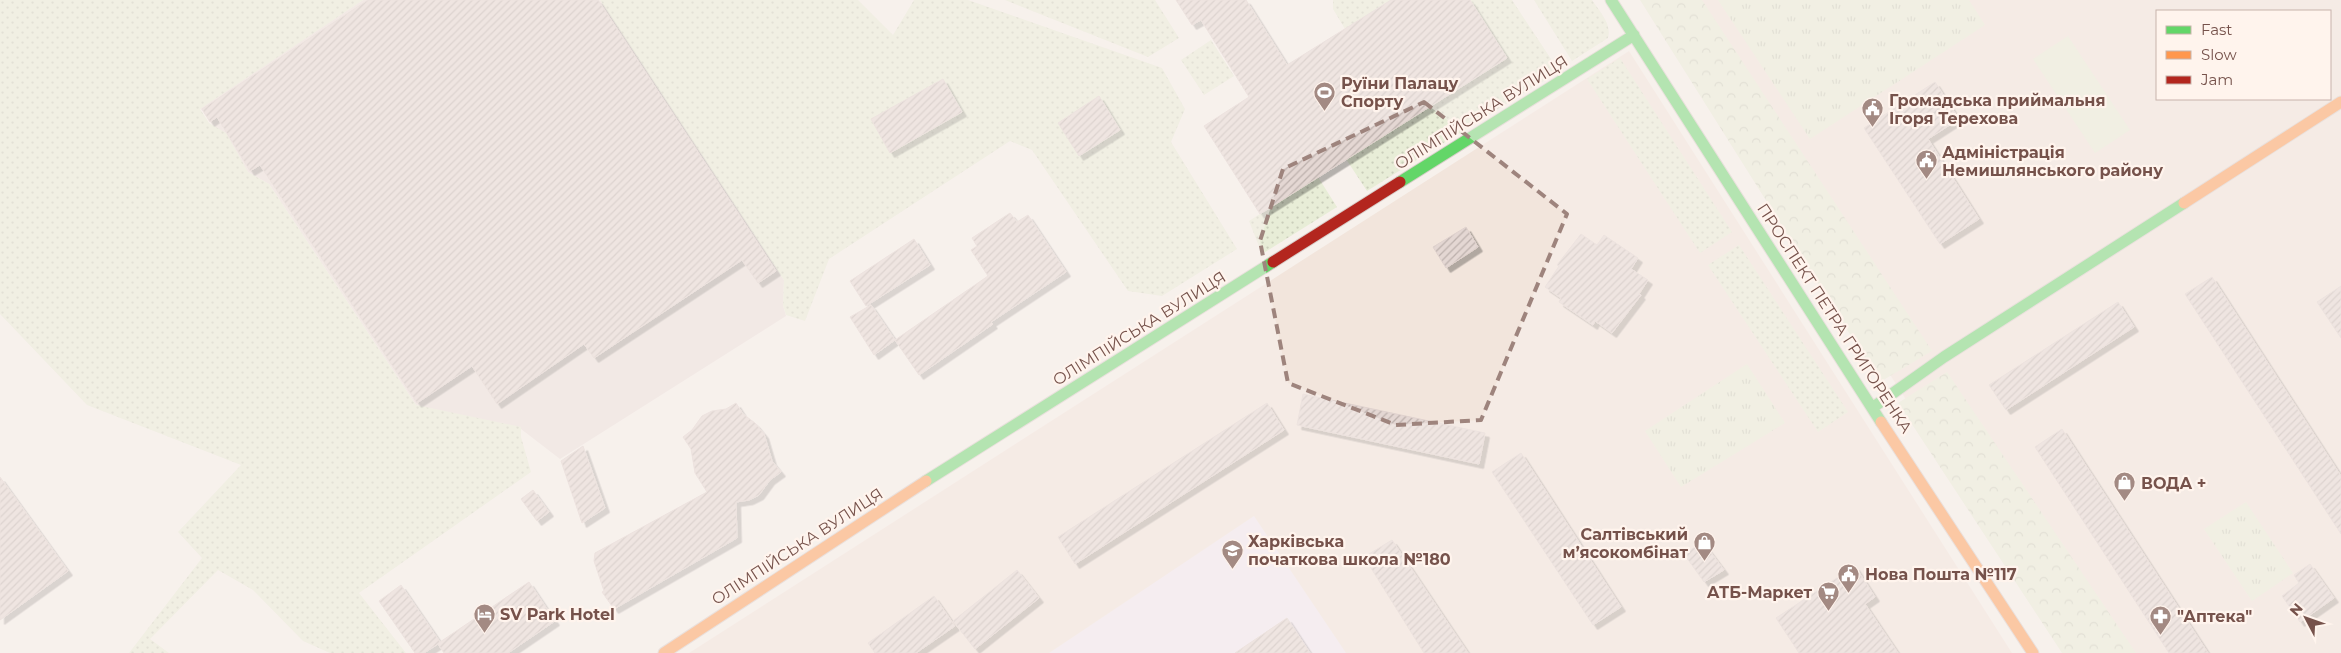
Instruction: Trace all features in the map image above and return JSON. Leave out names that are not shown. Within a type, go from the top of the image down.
[{"type":"street","name":"ПРОСПЕКТ ПЕТРА ГРИГОРЕНКА","points":[[1611,0],[1872,408],[2033,653]]},
{"type":"street","name":"ОЛІМПІЙСЬКА ВУЛИЦЯ","points":[[664,653],[964,457],[1634,35]]},
{"type":"street","points":[[1872,408],[1896,389],[1944,357],[2341,102]]},
{"type":"highlighted area","points":[[1424,102],[1567,214],[1481,420],[1396,425],[1288,383],[1260,241],[1283,169]]},
{"type":"shaded area","points":[[363,0],[600,0],[784,280],[783,305],[786,316],[560,459],[521,429],[416,405],[269,184],[248,172],[200,108]]},
{"type":"shaded area","points":[[1649,0],[2341,0],[2341,653],[2069,653]]},
{"type":"shaded area","points":[[1629,51],[2012,653],[689,653]]},
{"type":"shaded area","name":"Харківська початкова школа №180","points":[[1254,516],[1346,653],[1049,653]]},
{"type":"green space","points":[[0,0],[363,0],[200,109],[209,123],[226,133],[248,172],[269,184],[416,405],[521,427],[521,437],[531,472],[359,593],[406,653],[330,653],[303,641],[253,590],[218,570],[150,639],[169,653],[129,653],[202,558],[178,532],[241,465],[87,405],[0,314]]},
{"type":"green space","points":[[600,0],[858,0],[893,35],[914,0],[968,0],[1162,68],[1185,109],[1171,142],[1237,249],[1162,296],[1128,291],[1032,150],[1010,141],[829,259],[805,321],[786,315],[783,305],[784,280]]},
{"type":"green space","points":[[1005,0],[1155,0],[1179,38],[1148,57]]},
{"type":"green space","points":[[1333,0],[1391,0],[1345,29],[1333,9]]},
{"type":"green space","points":[[1470,0],[1512,0],[1559,71],[1367,191],[1346,159],[1506,59]]},
{"type":"green space","points":[[1534,0],[1592,0],[1607,23],[1608,38],[1572,61]]},
{"type":"green space","points":[[1640,0],[1702,0],[1932,351],[1880,382]]},
{"type":"green space","points":[[1718,0],[1969,0],[1985,25],[1810,139]]},
{"type":"green space","points":[[2068,36],[2130,130],[2095,153],[2033,59]]},
{"type":"green space","points":[[1211,40],[1234,76],[1204,95],[1181,60]]},
{"type":"green space","points":[[1620,58],[1732,232],[1700,253],[1587,79]]},
{"type":"green space","points":[[1318,177],[1337,207],[1262,254],[1249,221]]},
{"type":"green space","points":[[1739,245],[1848,412],[1818,432],[1708,265]]},
{"type":"green space","points":[[1747,364],[1785,423],[1681,487],[1645,431]]},
{"type":"green space","points":[[1947,372],[2136,653],[2062,653],[1898,403]]},
{"type":"green space","points":[[2246,502],[2293,573],[2252,601],[2204,529]]},
{"type":"building","points":[[368,0],[598,0],[776,271],[758,283],[742,260],[594,358],[584,344],[497,404],[472,366],[417,403],[260,165],[250,171],[217,117],[210,122],[202,109]]},
{"type":"building","name":"Руїни Палацу Спорту","points":[[1176,0],[1246,0],[1287,65],[1391,0],[1470,0],[1507,58],[1260,214],[1204,126],[1249,97],[1201,20],[1192,25]]},
{"type":"building","points":[[943,79],[962,112],[890,153],[871,119]]},
{"type":"building","name":"Адміністрація Немишлянського району","points":[[1935,82],[1959,119],[1928,139],[1979,219],[1940,244],[1864,128]]},
{"type":"building","points":[[1099,96],[1120,130],[1079,156],[1058,123]]},
{"type":"building","points":[[1010,213],[1017,222],[1028,215],[1066,272],[991,322],[993,324],[919,375],[895,340],[988,276],[971,250],[977,246],[972,238]]},
{"type":"building","points":[[1466,227],[1478,247],[1446,268],[1433,247]]},
{"type":"building","points":[[1581,234],[1597,245],[1604,235],[1638,258],[1631,269],[1648,280],[1639,294],[1641,295],[1612,333],[1595,321],[1593,325],[1559,302],[1561,298],[1545,287],[1559,266],[1557,265]]},
{"type":"building","points":[[914,239],[930,265],[866,306],[850,281]]},
{"type":"building","points":[[2212,277],[2341,476],[2341,534],[2185,294]]},
{"type":"building","points":[[2341,286],[2341,338],[2317,302]]},
{"type":"building","points":[[2118,302],[2134,327],[2006,410],[1989,385]]},
{"type":"building","points":[[871,305],[895,340],[874,355],[850,317]]},
{"type":"building","points":[[1303,394],[1485,433],[1479,464],[1297,425]]},
{"type":"building","points":[[736,403],[743,414],[755,423],[764,434],[772,461],[781,472],[770,480],[759,495],[749,500],[736,502],[737,538],[614,609],[602,592],[604,591],[594,561],[595,553],[707,492],[695,473],[691,449],[683,437],[692,430],[702,416],[712,411],[726,409]]},
{"type":"building","points":[[1267,403],[1284,430],[1075,564],[1058,537]]},
{"type":"building","points":[[2062,429],[2208,653],[2169,653],[2035,447]]},
{"type":"building","points":[[583,446],[605,508],[582,523],[561,461]]},
{"type":"building","points":[[1521,453],[1621,607],[1593,625],[1492,472]]},
{"type":"building","points":[[0,477],[68,571],[0,620]]},
{"type":"building","points":[[533,490],[549,512],[537,521],[521,499]]},
{"type":"building","points":[[1392,540],[1468,653],[1424,653],[1364,557]]},
{"type":"building","name":"Салтівський мʼясокомбінат","points":[[1703,542],[1724,570],[1704,582],[1684,554]]},
{"type":"building","points":[[2310,564],[2334,598],[2300,622],[2282,596],[2299,583],[2294,575]]},
{"type":"building","name":"АТБ-Маркет","points":[[1855,566],[1875,597],[1865,604],[1898,653],[1799,653],[1776,618]]},
{"type":"building","points":[[1017,570],[1039,598],[975,649],[953,621]]},
{"type":"building","points":[[529,582],[555,621],[508,653],[444,653],[438,644],[424,653],[415,653],[379,601],[401,585],[440,642]]},
{"type":"building","points":[[934,596],[955,626],[916,653],[875,653],[868,643]]},
{"type":"building","points":[[1287,618],[1310,653],[1235,653]]},
{"type":"traffic: fast","points":[[1611,0],[1881,422]]},
{"type":"traffic: fast","points":[[1400,182],[1634,35]]},
{"type":"traffic: fast","points":[[1872,408],[1944,357],[2184,203]]},
{"type":"traffic: fast","points":[[926,481],[1273,262]]},
{"type":"traffic: slow","points":[[2184,203],[2341,102]]},
{"type":"traffic: slow","points":[[1881,422],[2033,653]]},
{"type":"traffic: slow","points":[[664,653],[926,481]]},
{"type":"traffic: jam","points":[[1273,262],[1400,182]]},
{"type":"place","name":"Руїни Палацу Спорту","points":[[1325,111]]},
{"type":"place","name":"Громадська приймальня Ігоря Терехова","points":[[1873,128]]},
{"type":"place","name":"Адміністрація Немишлянського району","points":[[1926,180]]},
{"type":"place","name":"ВОДА +","points":[[2125,502]]},
{"type":"place","name":"Салтівський мʼясокомбінат","points":[[1704,562]]},
{"type":"place","name":"Харківська початкова школа №180","points":[[1232,569]]},
{"type":"place","name":"Нова Пошта №117","points":[[1849,593]]},
{"type":"place","name":"АТБ-Маркет","points":[[1828,611]]},
{"type":"place","name":"SV Park Hotel","points":[[484,633]]},
{"type":"place","name":"\"Аптека\"","points":[[2161,635]]}]
